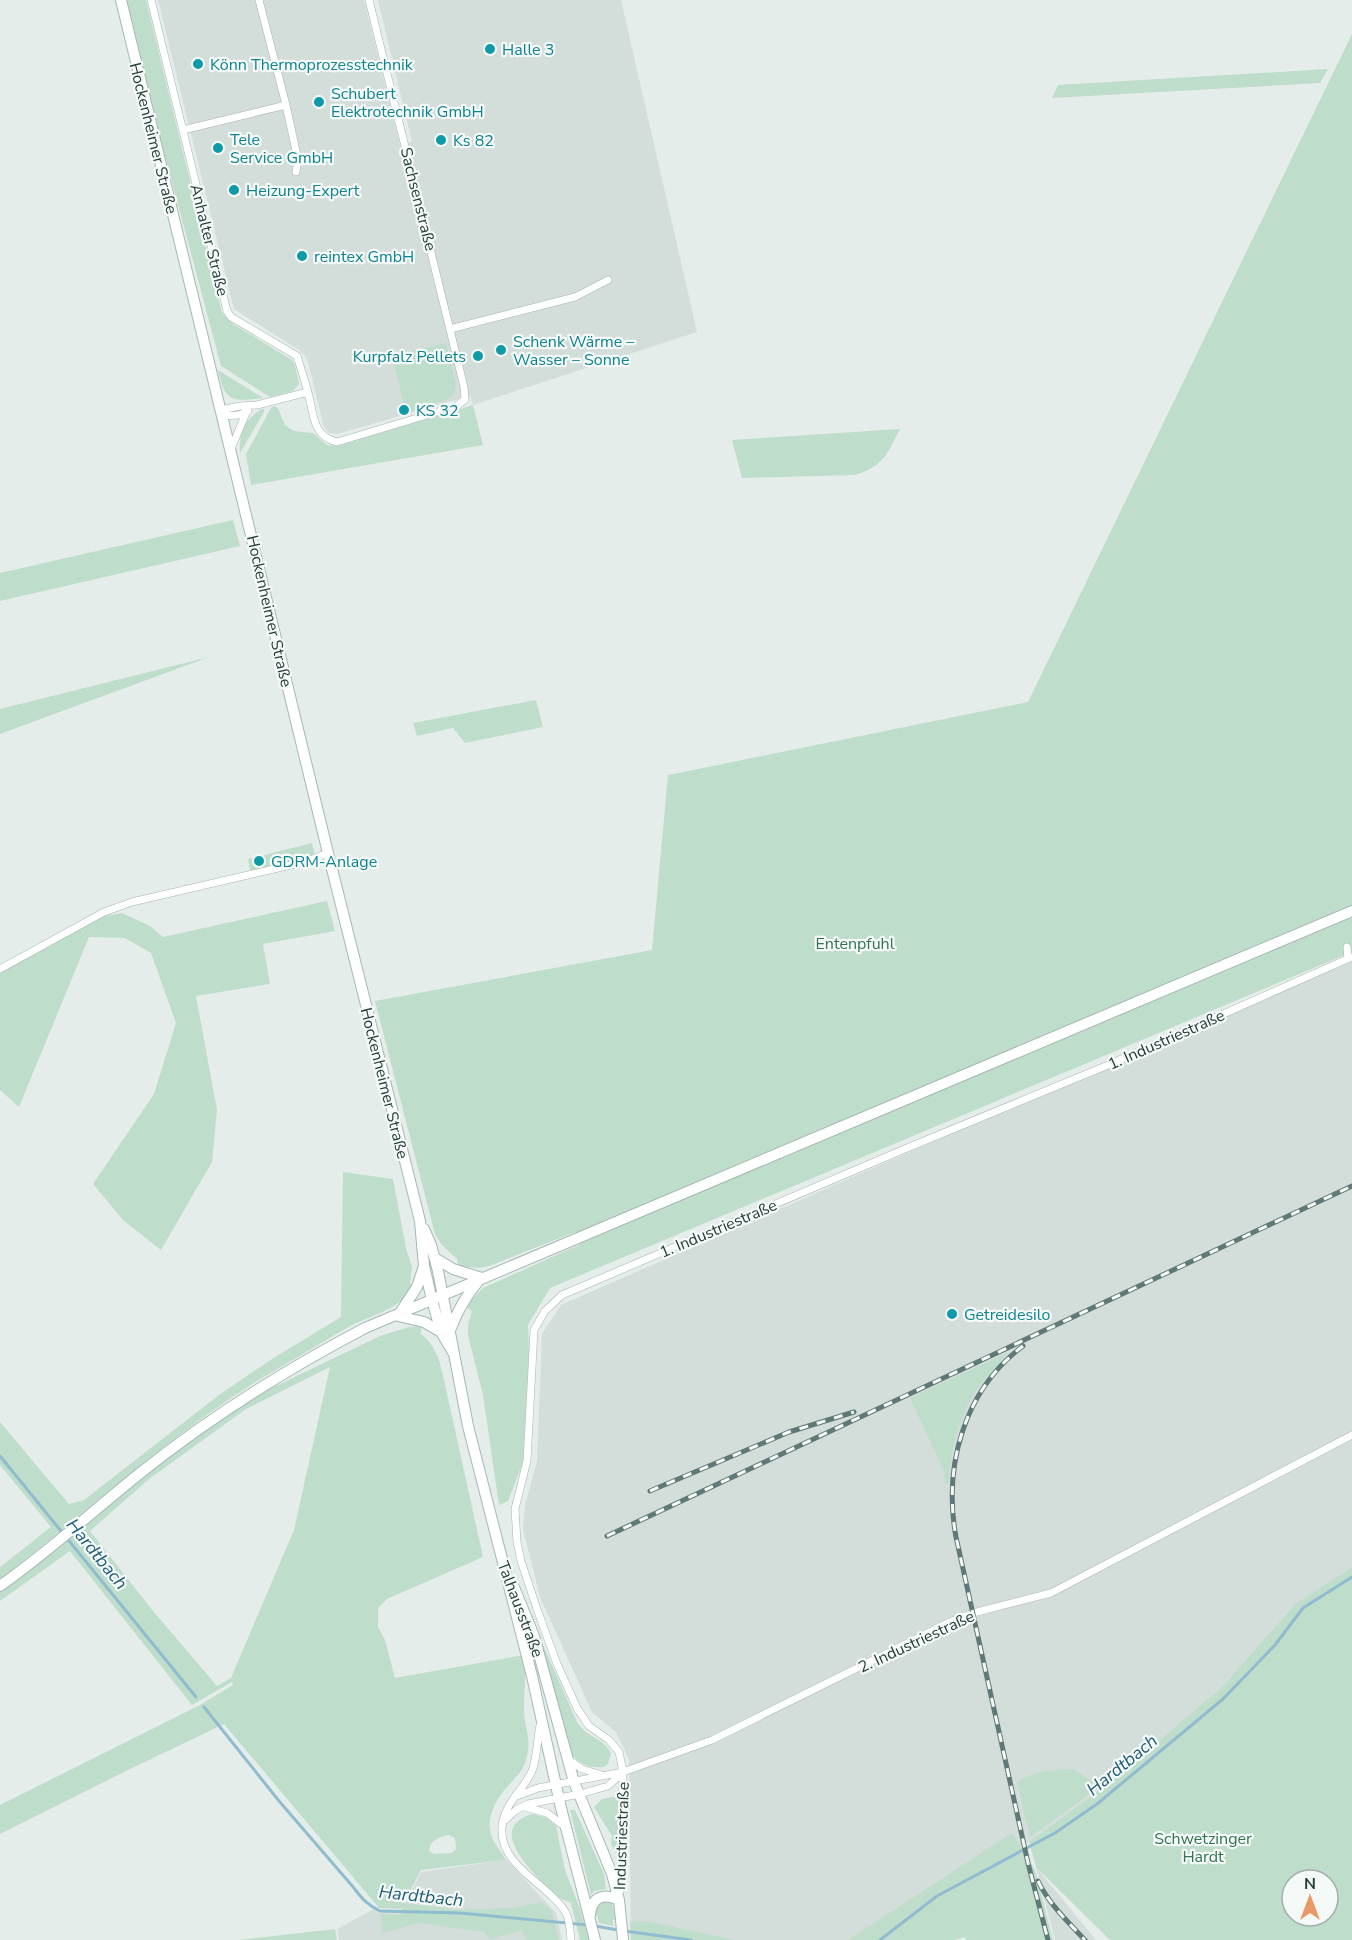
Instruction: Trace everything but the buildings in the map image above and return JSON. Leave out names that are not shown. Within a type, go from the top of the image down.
[{"type":"main road","name":"Hockenheimer Straße","points":[[121,0],[420,1221],[435,1258],[444,1294],[446,1331]]},
{"type":"main road","points":[[0,1586],[192,1434],[253,1391],[365,1328],[1352,911]]},
{"type":"main road","name":"Hockenheimer Straße","points":[[420,1221],[424,1266],[432,1300],[454,1354],[468,1426],[500,1554]]},
{"type":"main road","points":[[435,1258],[453,1269],[482,1278]]},
{"type":"main road","points":[[398,1316],[417,1287],[424,1266]]},
{"type":"main road","points":[[398,1316],[424,1322],[446,1331],[466,1296],[482,1278]]},
{"type":"main road","name":"Talhausstraße","points":[[500,1554],[595,1940]]},
{"type":"main road","name":"Talhausstraße","points":[[500,1554],[534,1636],[574,1782],[608,1865],[619,1900],[623,1939]]},
{"type":"main road","points":[[590,1918],[591,1908],[597,1898],[607,1896],[619,1900]]},
{"type":"street","name":"Anhalter Straße","points":[[151,0],[227,311],[231,317],[297,356],[318,432],[326,439],[338,442],[457,406],[465,399]]},
{"type":"street","points":[[259,0],[298,160],[296,172]]},
{"type":"street","name":"Sachsenstraße","points":[[369,0],[464,387],[465,399]]},
{"type":"street","points":[[183,130],[286,105]]},
{"type":"street","points":[[450,329],[575,297],[608,280]]},
{"type":"street","points":[[222,413],[240,406],[257,405],[308,392]]},
{"type":"street","points":[[231,449],[246,413],[257,405]]},
{"type":"street","points":[[222,413],[246,413]]},
{"type":"street","points":[[0,969],[104,912],[132,902],[308,861],[328,852]]},
{"type":"street","points":[[1347,947],[1350,958]]},
{"type":"street","name":"1. Industriestraße","points":[[623,1772],[617,1748],[588,1726],[577,1708],[557,1664],[537,1610],[517,1542],[514,1509],[527,1461],[534,1330],[545,1311],[562,1294],[1108,1065],[1350,958]]},
{"type":"street","name":"2. Industriestraße","points":[[517,1796],[538,1788],[623,1772],[712,1740],[957,1619],[1051,1593],[1352,1435]]},
{"type":"street","points":[[541,1721],[534,1765],[517,1796],[505,1811],[503,1838],[507,1852],[554,1899],[567,1916],[571,1936]]},
{"type":"street","points":[[568,1759],[582,1769],[605,1776]]},
{"type":"street","points":[[503,1822],[522,1807],[608,1786],[623,1772]]},
{"type":"street","name":"Industriestraße","points":[[619,1900],[623,1772]]},
{"type":"street","points":[[522,1807],[546,1813],[566,1828]]},
{"type":"shaded area","points":[[158,0],[364,0],[400,145],[412,142],[378,0],[621,0],[697,332],[473,405],[470,396],[337,434],[329,433],[324,427],[305,356],[234,309]]},
{"type":"shaded area","points":[[1352,958],[1352,1567],[1295,1604],[1223,1686],[1113,1780],[1029,1842],[937,1895],[879,1940],[631,1940],[629,1759],[616,1732],[592,1712],[540,1597],[523,1529],[525,1506],[537,1461],[542,1334],[561,1305]]},
{"type":"shaded area","points":[[506,1860],[556,1913],[562,1940],[339,1940],[337,1929],[374,1909],[402,1910],[421,1872]]},
{"type":"shaded area","points":[[1036,1867],[1096,1940],[1055,1940]]},
{"type":"green space","points":[[127,0],[146,0],[222,313],[233,324],[292,360],[299,384],[293,391],[270,397],[221,366],[160,137]]},
{"type":"green space","name":"Entenpfuhl","points":[[1352,34],[1352,952],[550,1288],[528,1325],[529,1352],[523,1462],[508,1501],[499,1505],[483,1395],[468,1335],[472,1311],[465,1306],[483,1288],[581,1244],[575,1232],[489,1266],[478,1268],[458,1266],[457,1259],[442,1245],[435,1234],[375,1001],[652,950],[668,775],[1028,702]]},
{"type":"green space","points":[[1328,69],[1320,83],[1052,98],[1058,85]]},
{"type":"green space","points":[[446,343],[456,384],[454,394],[446,400],[406,412],[392,356]]},
{"type":"green space","points":[[218,370],[263,398],[244,400],[232,398],[224,388]]},
{"type":"green space","points":[[473,405],[483,445],[251,485],[246,454],[274,406],[278,408],[285,425],[289,428],[294,431],[313,433],[327,445],[338,446]]},
{"type":"green space","points":[[262,409],[264,412],[240,453],[246,422]]},
{"type":"green space","points":[[900,429],[884,458],[872,468],[855,475],[742,478],[732,440]]},
{"type":"green space","points":[[233,520],[240,546],[0,601],[0,573]]},
{"type":"green space","points":[[209,657],[0,734],[0,709]]},
{"type":"green space","points":[[536,700],[543,727],[465,743],[453,728],[417,736],[413,723]]},
{"type":"green space","points":[[312,843],[315,856],[250,871],[248,859]]},
{"type":"green space","points":[[327,901],[335,931],[263,944],[270,984],[196,996],[217,1110],[212,1162],[161,1250],[123,1220],[93,1184],[154,1094],[176,1023],[151,953],[125,938],[89,937],[19,1107],[0,1090],[0,973],[104,916],[122,913],[150,926],[163,937]]},
{"type":"green space","points":[[343,1172],[393,1179],[406,1248],[412,1267],[410,1283],[413,1287],[407,1295],[386,1310],[352,1325],[277,1369],[204,1417],[0,1579],[0,1567],[51,1527],[0,1465],[0,1422],[69,1504],[84,1500],[219,1395],[341,1317]]},
{"type":"green space","points":[[421,1326],[421,1334],[432,1346],[439,1360],[483,1557],[387,1599],[378,1608],[378,1627],[385,1640],[395,1678],[524,1655],[524,1713],[528,1751],[523,1768],[499,1798],[490,1818],[493,1840],[506,1860],[421,1870],[404,1903],[457,1910],[513,1908],[541,1902],[552,1911],[559,1940],[526,1940],[522,1930],[490,1939],[484,1932],[418,1923],[382,1933],[381,1914],[401,1915],[403,1907],[401,1909],[379,1908],[224,1724],[0,1834],[0,1805],[200,1705],[233,1685],[232,1682],[192,1705],[70,1551],[0,1601],[0,1592],[132,1485],[212,1424],[255,1396],[380,1336],[409,1327]],"holes":[[[330,1367],[294,1530],[231,1678],[217,1686],[153,1611],[90,1531],[149,1479],[246,1409]],[[449,1835],[455,1838],[456,1849],[452,1853],[434,1854],[429,1851],[433,1841]]]},
{"type":"green space","points":[[1007,1353],[980,1385],[967,1407],[957,1432],[951,1458],[949,1483],[944,1483],[945,1473],[910,1398]]},
{"type":"green space","name":"Schwetzinger Hardt","points":[[1352,1567],[1352,1940],[1110,1940],[1036,1867],[1029,1842],[1113,1780],[1223,1686],[1295,1604]]},
{"type":"green space","points":[[528,1611],[577,1722],[581,1728],[604,1744],[611,1753],[608,1764],[604,1767],[585,1765],[571,1753]]},
{"type":"green space","points":[[1074,1769],[1099,1787],[1030,1837],[1017,1782],[1051,1770]]},
{"type":"green space","points":[[619,1796],[616,1853],[611,1844],[612,1836],[594,1807],[602,1799]]},
{"type":"green space","points":[[570,1810],[575,1810],[604,1874],[606,1889],[594,1891],[591,1895]]},
{"type":"green space","points":[[532,1814],[545,1817],[556,1826],[565,1870],[589,1940],[580,1940],[571,1903],[554,1894],[537,1877],[518,1852],[512,1834],[514,1826],[520,1819]]},
{"type":"green space","points":[[1012,1833],[1035,1870],[1053,1940],[966,1940],[965,1937],[955,1940],[848,1940]]},
{"type":"green space","points":[[610,1900],[616,1919],[613,1920],[613,1926],[599,1923],[595,1915],[598,1901]]},
{"type":"green space","points":[[646,1921],[734,1940],[631,1940],[630,1922]]},
{"type":"green space","points":[[335,1929],[337,1940],[238,1940]]},
{"type":"waterway","name":"Hardtbach","points":[[0,1456],[196,1697]]},
{"type":"waterway","name":"Hardtbach","points":[[880,1940],[937,1896],[1055,1833],[1097,1804],[1223,1699],[1275,1645],[1303,1608],[1352,1577]]},
{"type":"waterway","name":"Hardtbach","points":[[204,1707],[279,1801],[360,1895],[376,1909],[380,1911],[460,1913],[588,1925]]},
{"type":"waterway","name":"Hardtbach","points":[[595,1926],[618,1930]]},
{"type":"waterway","name":"Hardtbach","points":[[624,1931],[691,1940]]},
{"type":"railway","points":[[607,1536],[1352,1186]]},
{"type":"railway","points":[[1023,1346],[986,1384],[972,1407],[962,1431],[956,1457],[953,1510],[956,1537],[1028,1863],[1048,1940]]},
{"type":"railway","points":[[650,1491],[789,1432],[854,1412]]},
{"type":"railway","points":[[1038,1881],[1053,1905],[1085,1940]]},
{"type":"place","name":"Halle 3","points":[[490,49]]},
{"type":"place","name":"Könn Thermoprozesstechnik","points":[[198,64]]},
{"type":"place","name":"Schubert Elektrotechnik GmbH","points":[[319,102]]},
{"type":"place","name":"Ks 82","points":[[441,140]]},
{"type":"place","name":"Tele Service GmbH","points":[[218,148]]},
{"type":"place","name":"Heizung-Expert","points":[[234,190]]},
{"type":"place","name":"reintex GmbH","points":[[302,256]]},
{"type":"place","name":"Schenk Wärme – Wasser – Sonne","points":[[501,350]]},
{"type":"place","name":"Kurpfalz Pellets","points":[[478,356]]},
{"type":"place","name":"KS 32","points":[[404,410]]},
{"type":"place","name":"GDRM-Anlage","points":[[259,861]]},
{"type":"place","name":"Getreidesilo","points":[[952,1314]]}]
